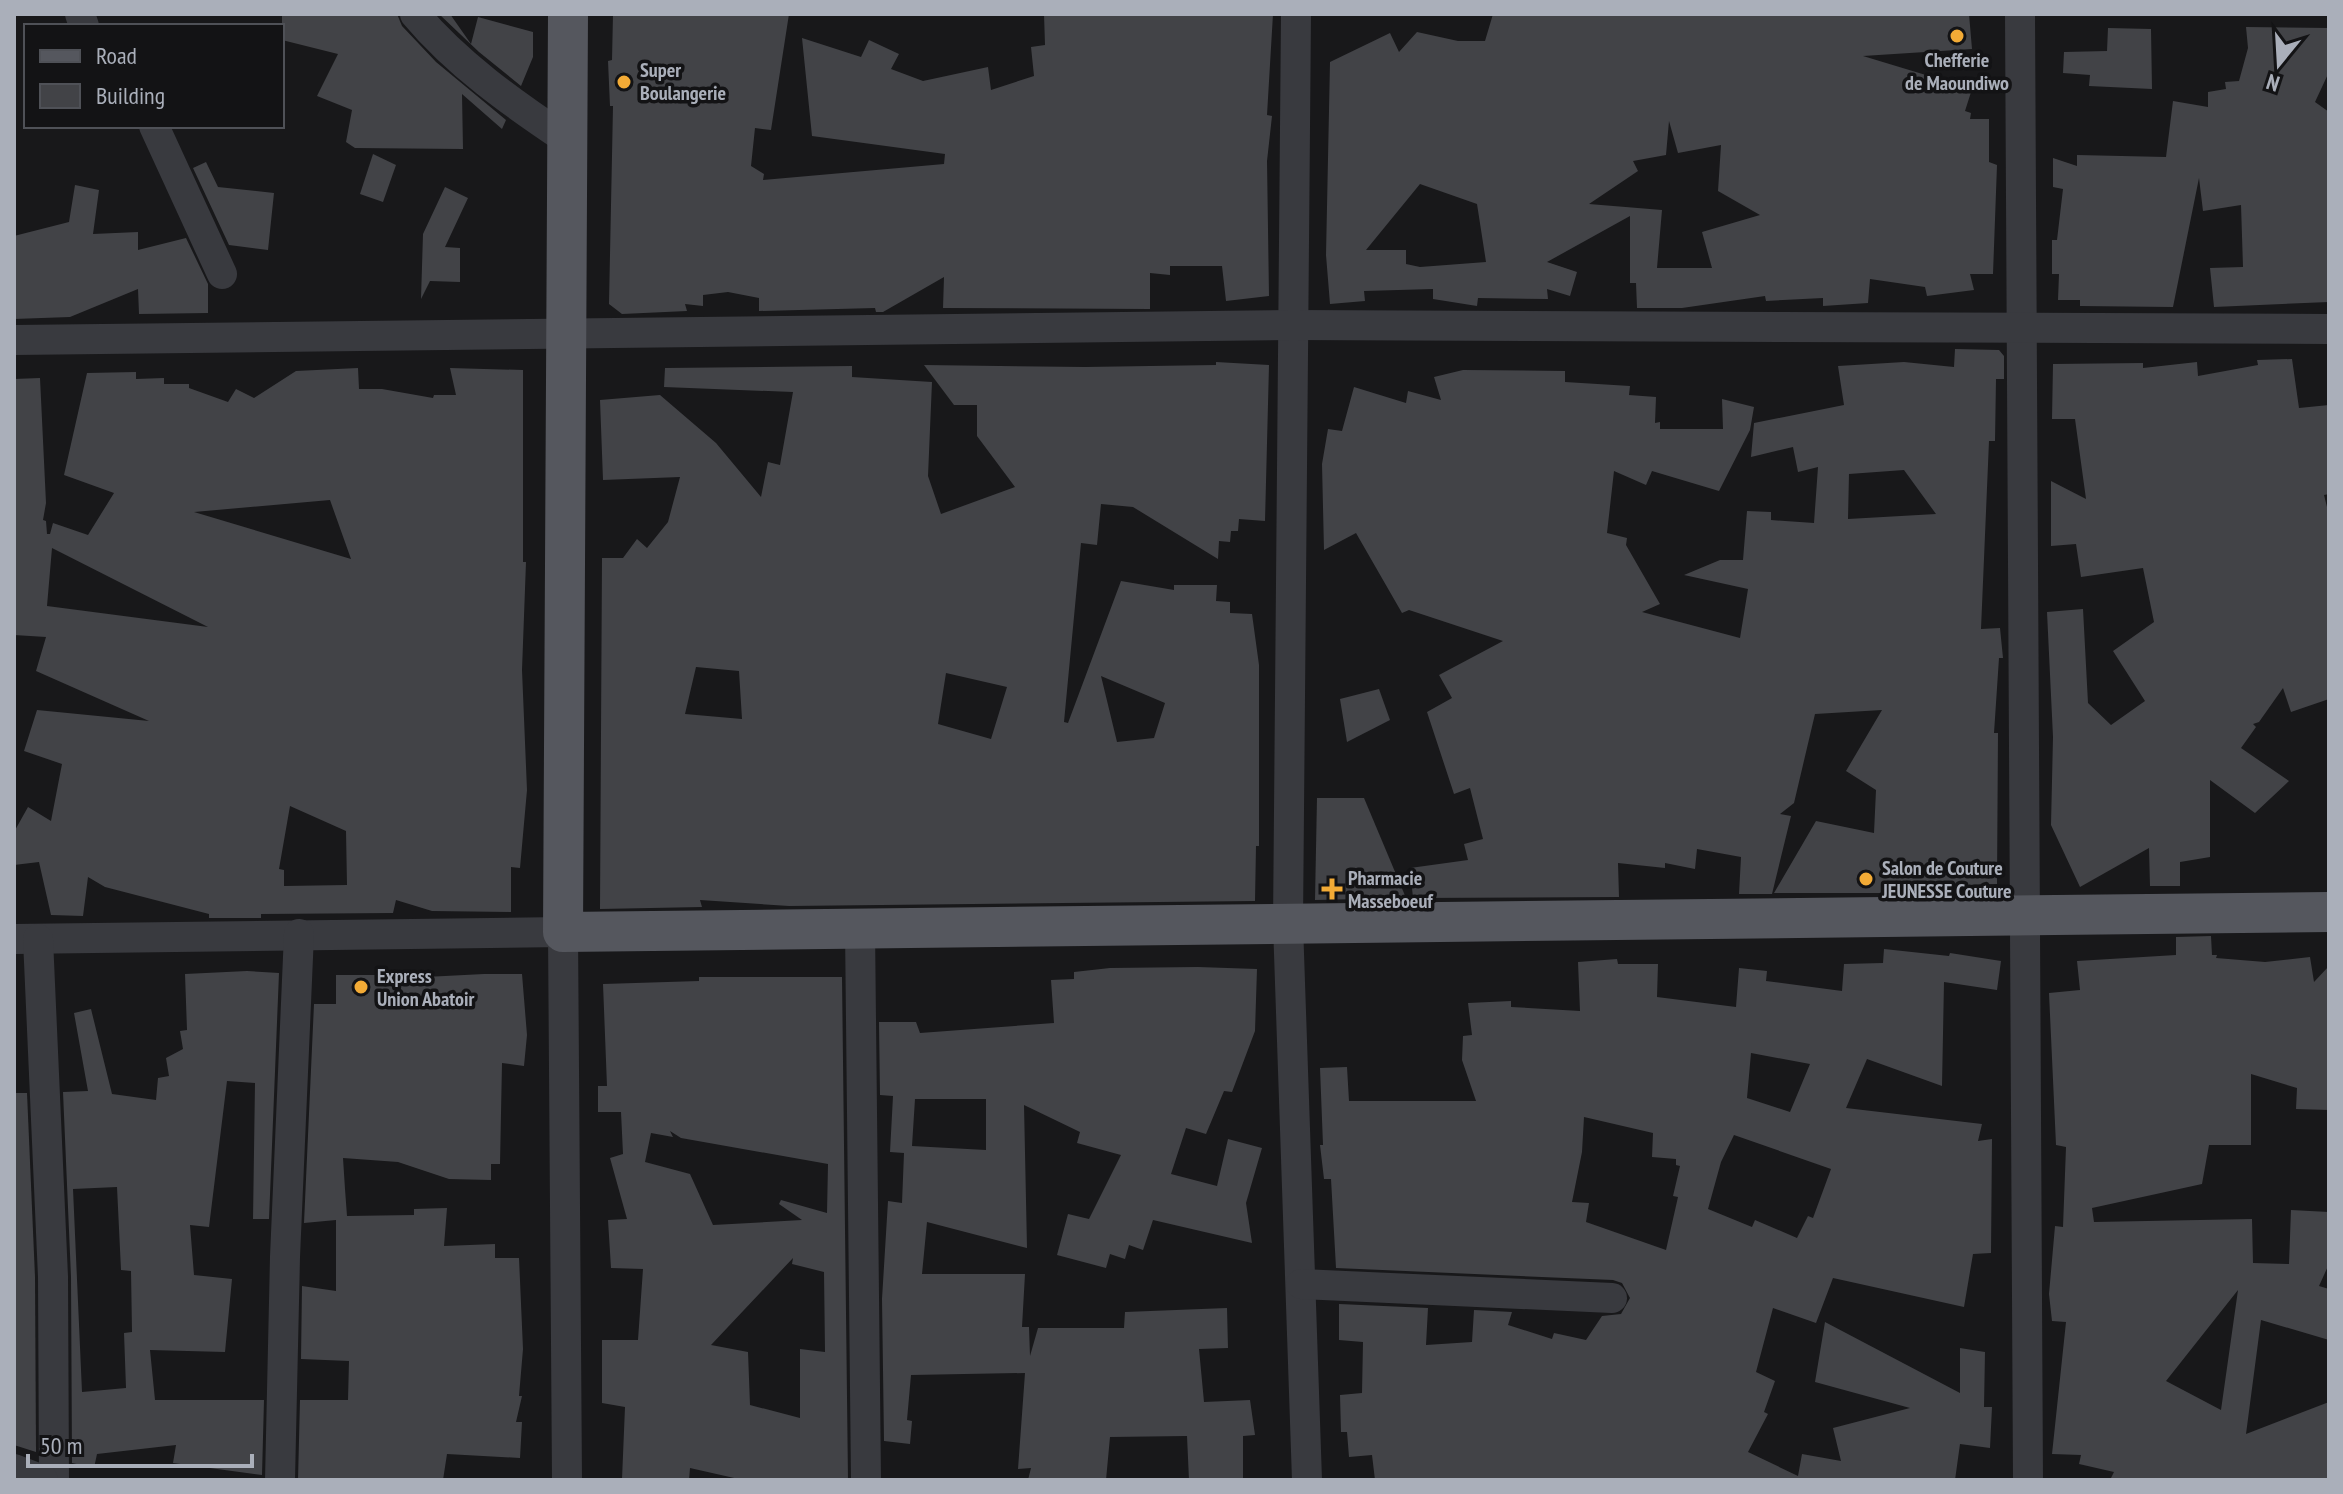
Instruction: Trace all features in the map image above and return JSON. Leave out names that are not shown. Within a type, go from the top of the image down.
[{"type":"main road","points":[[568,14],[563,932],[2329,912]]},
{"type":"street","points":[[415,14],[432,34],[517,106],[566,139]]},
{"type":"street","points":[[1296,14],[1288,924],[1307,1480]]},
{"type":"street","points":[[2020,14],[2028,1480]]},
{"type":"street","points":[[155,128],[222,274]]},
{"type":"street","points":[[14,340],[567,336],[1291,325],[2329,329]]},
{"type":"street","points":[[860,928],[866,1480]]},
{"type":"street","points":[[54,1480],[53,1277],[26,939],[563,932],[567,1480]]},
{"type":"street","points":[[280,1480],[285,1257],[299,934]]},
{"type":"street","points":[[1301,1284],[1612,1298]]},
{"type":"street","points":[[14,1469],[43,1480]]},
{"type":"building","points":[[282,14],[397,14],[402,26],[436,62],[506,120],[502,129],[462,94],[463,149],[355,148],[346,142],[352,110],[317,96],[338,54],[284,40]]},
{"type":"building","points":[[439,14],[450,14],[471,44],[478,17],[533,32],[533,57],[521,86],[479,52]]},
{"type":"building","points":[[613,14],[789,14],[771,130],[755,128],[751,166],[764,174],[763,180],[944,164],[945,154],[812,136],[802,38],[861,57],[869,40],[899,54],[891,69],[923,81],[988,67],[991,90],[1034,76],[1031,47],[1045,45],[1044,14],[1273,14],[1267,115],[1272,116],[1267,161],[1269,296],[1226,301],[1222,266],[1170,266],[1170,275],[1150,273],[1150,309],[943,308],[944,277],[883,312],[876,312],[875,308],[759,311],[759,298],[728,292],[703,295],[703,306],[685,304],[687,311],[622,314],[609,304],[613,106],[610,106],[608,61],[612,60]]},
{"type":"building","points":[[1493,14],[1969,14],[1972,49],[1863,56],[1972,89],[1965,111],[1971,113],[1970,119],[1989,119],[1989,162],[1997,165],[1993,274],[1970,274],[1974,290],[1927,296],[1925,287],[1870,279],[1868,303],[1823,306],[1823,298],[1766,301],[1765,296],[1682,308],[1637,308],[1636,283],[1630,283],[1630,216],[1547,262],[1577,272],[1570,296],[1547,289],[1548,299],[1478,298],[1477,306],[1433,299],[1433,289],[1364,291],[1365,301],[1330,304],[1326,255],[1330,62],[1390,33],[1399,52],[1417,32],[1458,41],[1485,41]],"holes":[[[1669,121],[1678,153],[1721,145],[1718,191],[1760,215],[1702,232],[1712,268],[1657,268],[1662,210],[1589,204],[1638,171],[1633,161],[1666,155]],[[1420,184],[1477,204],[1486,262],[1420,267],[1406,264],[1406,250],[1366,250]]]},
{"type":"building","points":[[2246,27],[2329,28],[2329,72],[2315,102],[2329,112],[2329,302],[2214,307],[2210,268],[2243,267],[2241,205],[2203,211],[2199,178],[2173,307],[2080,306],[2080,300],[2058,300],[2059,274],[2052,274],[2052,240],[2057,240],[2063,189],[2053,187],[2053,158],[2077,166],[2077,155],[2166,157],[2173,101],[2208,107],[2208,92],[2226,89],[2225,82],[2239,81],[2248,48]]},
{"type":"building","points":[[2108,28],[2151,29],[2152,89],[2089,86],[2090,75],[2063,73],[2064,52],[2107,51]]},
{"type":"building","points":[[373,154],[396,165],[383,202],[360,194]]},
{"type":"building","points":[[206,162],[218,187],[274,193],[268,250],[229,245],[193,168]]},
{"type":"building","points":[[75,185],[99,190],[93,234],[138,232],[138,250],[186,238],[208,284],[208,313],[139,314],[138,289],[70,317],[14,319],[14,236],[69,222]]},
{"type":"building","points":[[445,187],[468,198],[445,247],[460,248],[460,282],[430,281],[421,299],[423,234]]},
{"type":"building","points":[[1955,349],[1999,350],[2004,356],[2004,379],[1996,379],[1995,441],[1989,441],[1981,629],[2000,628],[2003,658],[1999,658],[1994,733],[1998,733],[1997,884],[1939,886],[1938,893],[1882,888],[1882,893],[1774,893],[1816,821],[1874,833],[1876,790],[1846,771],[1882,710],[1815,714],[1794,803],[1780,814],[1791,816],[1772,894],[1739,894],[1741,857],[1697,849],[1695,869],[1665,863],[1665,868],[1618,863],[1619,897],[1413,898],[1410,868],[1468,860],[1464,844],[1483,839],[1470,788],[1454,794],[1427,712],[1452,698],[1439,675],[1503,641],[1409,610],[1402,613],[1356,533],[1324,550],[1322,464],[1328,429],[1342,431],[1354,387],[1406,403],[1408,391],[1441,400],[1434,377],[1463,370],[1565,371],[1565,382],[1630,386],[1629,395],[1656,397],[1655,423],[1660,422],[1660,429],[1723,429],[1722,399],[1754,407],[1750,430],[1719,491],[1652,471],[1646,485],[1614,471],[1607,533],[1627,538],[1626,545],[1660,604],[1642,612],[1740,638],[1748,589],[1684,575],[1720,560],[1743,560],[1747,511],[1771,512],[1771,520],[1814,523],[1818,467],[1798,472],[1793,447],[1751,457],[1754,423],[1844,405],[1838,366],[1904,362],[1954,367]],"holes":[[[1904,470],[1936,514],[1848,519],[1849,474]]]},
{"type":"building","points":[[2292,359],[2299,408],[2329,405],[2329,494],[2324,495],[2329,515],[2329,699],[2291,712],[2283,688],[2259,722],[2253,724],[2256,727],[2241,748],[2289,781],[2255,813],[2210,780],[2210,857],[2180,862],[2180,886],[2150,886],[2149,848],[2080,887],[2051,825],[2053,737],[2047,612],[2083,609],[2088,703],[2111,725],[2145,701],[2113,651],[2154,622],[2143,568],[2081,577],[2076,544],[2051,546],[2051,481],[2086,499],[2075,419],[2052,419],[2053,364],[2143,363],[2143,368],[2197,362],[2198,376],[2258,365],[2257,360]]},
{"type":"building","points":[[1216,362],[1269,365],[1265,521],[1239,519],[1238,531],[1231,531],[1230,542],[1219,541],[1218,559],[1133,507],[1101,504],[1097,545],[1081,543],[1064,722],[1068,723],[1121,581],[1174,590],[1174,585],[1217,585],[1216,601],[1230,602],[1230,613],[1252,614],[1259,665],[1259,846],[1256,846],[1255,901],[789,906],[700,900],[702,907],[600,909],[602,558],[623,558],[637,539],[647,548],[668,522],[680,477],[603,480],[600,400],[660,395],[716,443],[761,497],[768,462],[780,465],[793,392],[664,387],[665,368],[852,366],[852,377],[932,382],[928,476],[941,514],[1015,487],[977,436],[977,405],[954,405],[924,365],[1216,365]],"holes":[[[696,667],[739,671],[742,719],[685,714]],[[946,673],[1007,687],[991,739],[938,724]],[[1101,676],[1165,703],[1154,738],[1117,742]]]},
{"type":"building","points":[[358,368],[359,389],[382,389],[433,398],[434,395],[456,395],[450,368],[523,370],[523,562],[526,562],[522,670],[527,790],[520,868],[511,867],[511,912],[432,911],[396,900],[393,913],[261,914],[261,918],[209,918],[209,914],[105,887],[88,877],[83,916],[51,915],[39,862],[14,865],[14,832],[28,807],[51,821],[62,764],[24,751],[37,710],[149,721],[36,671],[46,637],[14,635],[14,379],[40,378],[46,503],[43,520],[46,521],[47,534],[50,534],[53,523],[88,535],[114,493],[64,475],[87,373],[136,372],[136,379],[164,378],[164,384],[189,384],[189,388],[228,402],[236,389],[254,398],[296,371]],"holes":[[[330,500],[351,559],[194,512]],[[52,548],[208,627],[47,606]],[[290,806],[346,831],[347,885],[284,886],[284,870],[279,869]]]},
{"type":"building","points":[[1379,689],[1390,720],[1347,742],[1340,699]]},
{"type":"building","points":[[1317,798],[1364,798],[1406,898],[1315,900]]},
{"type":"building","points":[[2211,936],[2212,955],[2217,955],[2216,958],[2265,962],[2310,957],[2314,982],[2329,966],[2329,1110],[2296,1109],[2297,1088],[2251,1074],[2251,1145],[2209,1145],[2202,1184],[2092,1208],[2094,1222],[2252,1219],[2253,1263],[2289,1264],[2291,1210],[2329,1212],[2329,1264],[2319,1286],[2329,1289],[2329,1340],[2261,1320],[2246,1434],[2329,1402],[2329,1480],[2110,1480],[2114,1472],[2079,1464],[2081,1455],[2052,1454],[2066,1322],[2052,1321],[2049,1294],[2055,1226],[2063,1227],[2066,1147],[2056,1145],[2049,993],[2080,990],[2077,961],[2176,955],[2176,937]],"holes":[[[2238,1290],[2221,1410],[2166,1381]]]},
{"type":"building","points":[[1884,949],[1949,956],[1950,953],[2001,961],[1997,990],[1944,982],[1942,1086],[1867,1059],[1846,1108],[1982,1124],[1978,1141],[1992,1139],[1991,1253],[1973,1254],[1964,1307],[1833,1278],[1816,1323],[1773,1308],[1756,1372],[1775,1381],[1764,1412],[1768,1414],[1748,1452],[1798,1476],[1802,1454],[1841,1461],[1833,1428],[1910,1408],[1815,1382],[1825,1322],[1960,1393],[1960,1348],[1985,1352],[1984,1407],[1992,1407],[1990,1448],[1960,1444],[1955,1480],[1375,1480],[1372,1455],[1349,1457],[1347,1432],[1341,1432],[1340,1395],[1362,1393],[1363,1342],[1339,1340],[1339,1304],[1428,1308],[1426,1345],[1472,1342],[1474,1310],[1512,1312],[1508,1325],[1552,1339],[1554,1333],[1586,1340],[1602,1316],[1621,1314],[1630,1298],[1622,1283],[1613,1280],[1336,1268],[1331,1179],[1324,1179],[1320,1145],[1323,1145],[1320,1068],[1347,1067],[1349,1101],[1476,1101],[1462,1060],[1463,1036],[1472,1035],[1468,1003],[1511,1001],[1511,1007],[1580,1011],[1578,962],[1617,959],[1618,964],[1658,964],[1657,997],[1736,1007],[1739,968],[1767,971],[1766,981],[1842,991],[1844,964],[1883,963]],"holes":[[[1751,1053],[1810,1064],[1790,1112],[1747,1098]],[[1584,1117],[1653,1133],[1652,1157],[1676,1159],[1676,1165],[1680,1166],[1673,1196],[1678,1197],[1666,1250],[1586,1222],[1589,1203],[1572,1202],[1582,1152]],[[1734,1135],[1831,1169],[1813,1218],[1808,1216],[1797,1238],[1755,1220],[1752,1227],[1708,1209],[1721,1162]]]},
{"type":"building","points":[[1110,968],[1257,969],[1255,1031],[1232,1092],[1224,1091],[1206,1134],[1186,1128],[1171,1174],[1217,1186],[1228,1139],[1262,1148],[1246,1203],[1252,1243],[1153,1220],[1143,1250],[1129,1245],[1125,1259],[1110,1254],[1106,1268],[1057,1255],[1068,1214],[1089,1219],[1121,1155],[1077,1143],[1080,1132],[1024,1105],[1027,1248],[927,1222],[922,1274],[1025,1274],[1022,1327],[1029,1327],[1030,1356],[1038,1328],[1124,1328],[1125,1312],[1227,1308],[1228,1348],[1199,1349],[1204,1402],[1250,1400],[1255,1435],[1243,1436],[1243,1480],[1189,1480],[1187,1436],[1110,1437],[1106,1480],[1028,1480],[1031,1468],[1018,1469],[1025,1373],[911,1375],[907,1420],[912,1421],[910,1444],[884,1441],[882,1299],[888,1201],[902,1203],[904,1153],[890,1152],[893,1096],[880,1095],[879,1022],[916,1022],[920,1033],[1054,1023],[1051,980],[1074,979],[1074,972]],"holes":[[[915,1099],[986,1099],[986,1150],[912,1146]]]},
{"type":"building","points":[[279,973],[269,1219],[253,1219],[255,1083],[227,1081],[209,1227],[190,1225],[194,1275],[232,1279],[225,1352],[150,1350],[155,1400],[264,1400],[262,1475],[173,1463],[176,1445],[97,1454],[94,1468],[72,1463],[71,1277],[63,1092],[88,1091],[74,1013],[91,1009],[112,1094],[156,1100],[158,1078],[169,1076],[166,1058],[183,1049],[180,1031],[187,1030],[185,974]],"holes":[[[117,1187],[121,1270],[131,1271],[132,1332],[124,1333],[126,1388],[82,1392],[73,1189]]]},
{"type":"building","points":[[522,974],[527,1035],[524,1066],[502,1063],[500,1164],[491,1164],[491,1180],[449,1179],[398,1162],[343,1158],[347,1216],[414,1215],[414,1209],[447,1208],[444,1246],[495,1244],[495,1258],[519,1258],[523,1349],[519,1396],[522,1396],[516,1422],[522,1422],[520,1458],[447,1454],[443,1480],[298,1480],[300,1400],[348,1400],[349,1361],[301,1359],[302,1286],[336,1291],[336,1220],[304,1223],[314,1004],[336,1004],[336,975],[386,975],[386,979]]},
{"type":"building","points":[[699,977],[842,977],[848,1480],[743,1480],[690,1468],[689,1480],[622,1479],[625,1407],[602,1403],[602,1340],[638,1340],[643,1269],[611,1268],[608,1220],[627,1219],[610,1158],[623,1154],[621,1112],[598,1112],[598,1086],[607,1086],[603,984],[699,981]],"holes":[[[670,1131],[681,1138],[828,1164],[827,1213],[781,1200],[779,1204],[802,1220],[713,1225],[690,1174],[645,1162],[651,1133],[673,1137]],[[793,1258],[792,1264],[824,1272],[825,1352],[800,1349],[800,1418],[750,1405],[748,1352],[711,1345]]]},
{"type":"building","points":[[14,1093],[27,1093],[35,1277],[36,1452],[14,1445]]},
{"type":"place","name":"Chefferie de Maoundiwo","points":[[1957,36]]},
{"type":"place","name":"Super Boulangerie","points":[[624,82]]},
{"type":"place","name":"Salon de Couture JEUNESSE Couture","points":[[1866,879]]},
{"type":"place","name":"Pharmacie Masseboeuf","points":[[1332,889]]},
{"type":"place","name":"Express Union Abatoir","points":[[361,987]]}]
